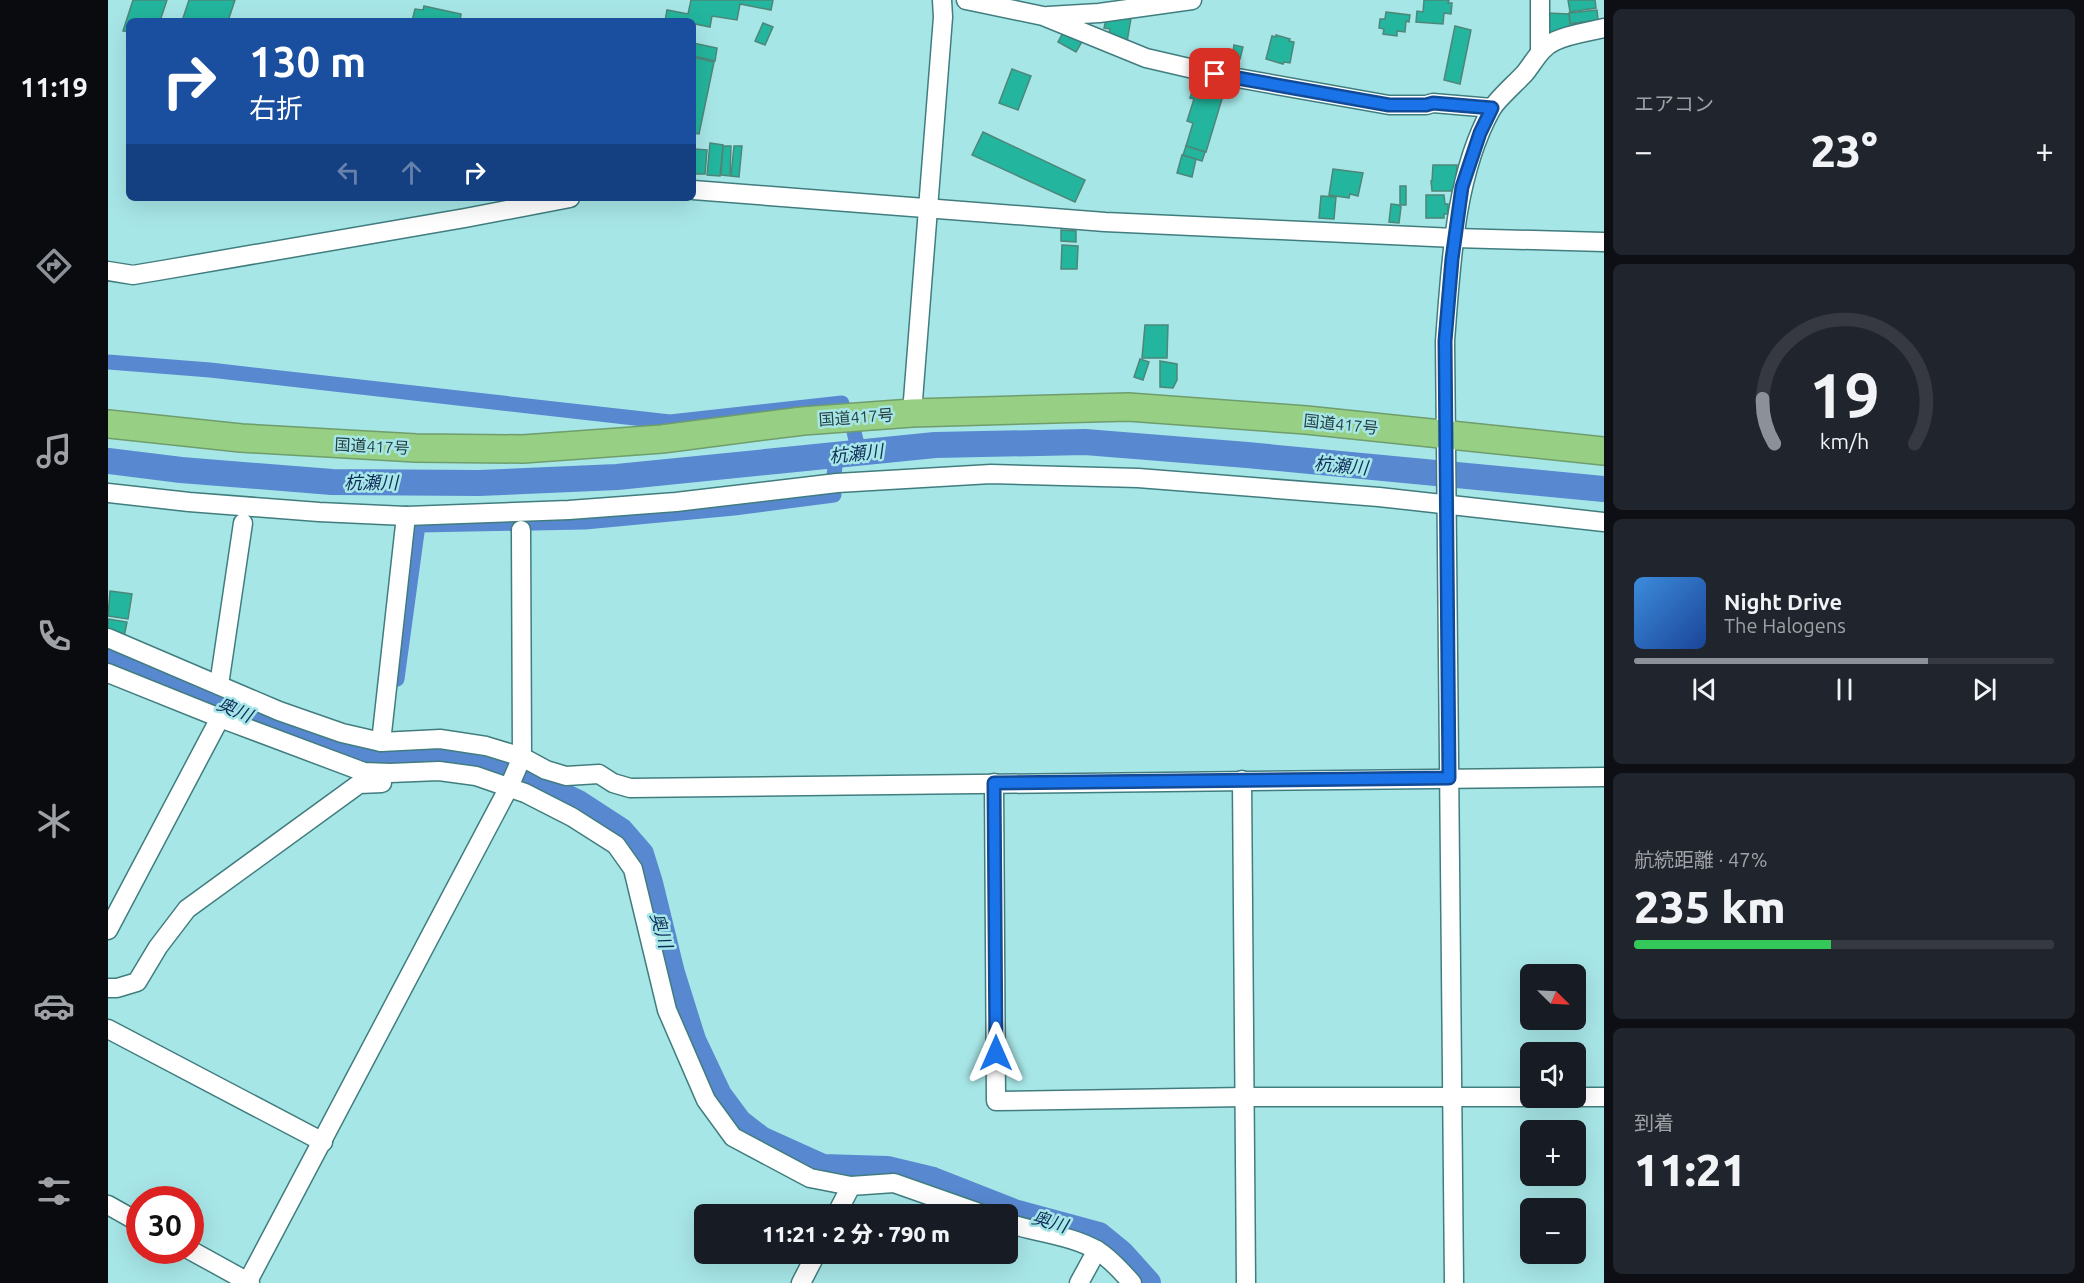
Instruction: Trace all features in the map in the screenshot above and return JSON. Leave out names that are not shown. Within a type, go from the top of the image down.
[{"type":"highway","name":"国道417号","points":[[108,424],[241,438],[416,448],[523,449],[662,439],[803,421],[912,413],[1128,407],[1306,420],[1446,445],[1604,451]]},
{"type":"street","points":[[912,413],[943,17],[942,0]]},
{"type":"street","points":[[966,0],[1043,16],[1146,58],[1215,74],[1389,105],[1433,103],[1492,108]]},
{"type":"street","points":[[1043,16],[1099,13],[1192,0]]},
{"type":"street","points":[[1540,0],[1540,52]]},
{"type":"street","points":[[1454,1283],[1445,341],[1455,238],[1462,187],[1480,133],[1492,108],[1527,71],[1540,52],[1554,41],[1604,28]]},
{"type":"street","points":[[696,190],[1106,222],[1455,238],[1604,242]]},
{"type":"street","points":[[108,271],[133,275],[554,201]]},
{"type":"street","points":[[108,493],[283,509],[406,516],[569,510],[676,502],[837,483],[991,474],[1138,478],[1447,503],[1604,522]]},
{"type":"street","points":[[381,742],[406,516]]},
{"type":"street","points":[[219,685],[243,524]]},
{"type":"street","points":[[204,1258],[248,1282],[510,785],[522,757],[521,530]]},
{"type":"street","points":[[108,638],[279,711],[342,734],[381,742],[440,739],[486,746],[522,757],[546,770],[566,776],[599,774],[613,783],[630,788],[1604,777]]},
{"type":"street","points":[[108,673],[219,718],[364,772],[439,771],[476,776],[510,785],[572,817],[616,845],[633,869],[667,1010],[706,1100],[733,1137],[810,1178],[851,1186],[894,1183],[954,1204]]},
{"type":"street","points":[[108,930],[219,718]]},
{"type":"street","points":[[108,988],[117,988],[137,982],[158,947],[187,909],[359,784],[385,783],[390,773]]},
{"type":"street","points":[[1242,780],[1246,1283]]},
{"type":"street","points":[[994,783],[996,1101],[1244,1097],[1520,1097]]},
{"type":"street","points":[[108,1029],[322,1142]]},
{"type":"street","points":[[1586,1097],[1604,1097]]},
{"type":"street","points":[[842,1204],[851,1186]]},
{"type":"street","points":[[108,1205],[126,1215]]},
{"type":"street","points":[[1018,1226],[1074,1241],[1097,1251],[1118,1267],[1132,1283]]},
{"type":"street","points":[[1080,1283],[1097,1251]]},
{"type":"street","points":[[801,1283],[811,1264]]},
{"type":"building","points":[[133,0],[167,0],[161,18],[127,18]]},
{"type":"building","points":[[189,0],[235,0],[229,18],[183,18]]},
{"type":"building","points":[[691,0],[773,0],[771,10],[740,4],[737,20],[712,16],[710,27],[696,24],[696,18],[666,18],[667,10],[688,14]]},
{"type":"building","points":[[1424,0],[1449,0],[1448,3],[1452,3],[1451,14],[1444,13],[1443,24],[1416,22],[1417,11],[1423,12]]},
{"type":"building","points":[[1568,0],[1595,0],[1596,8],[1570,12]]},
{"type":"building","points":[[424,6],[461,14],[460,18],[413,18],[415,9],[423,10]]},
{"type":"building","points":[[1597,10],[1598,20],[1570,24],[1569,13]]},
{"type":"building","points":[[1132,12],[1127,42],[1113,39],[1113,35],[1109,34],[1110,29],[1104,28],[1106,20],[1111,21],[1112,15]]},
{"type":"building","points":[[1386,12],[1410,15],[1409,22],[1406,21],[1405,32],[1397,31],[1397,36],[1383,34],[1384,29],[1379,28],[1380,19],[1385,19]]},
{"type":"building","points":[[1547,13],[1569,14],[1570,24],[1583,22],[1584,24],[1546,35]]},
{"type":"building","points":[[763,23],[773,27],[765,45],[755,41]]},
{"type":"building","points":[[1455,26],[1471,30],[1460,84],[1444,80]]},
{"type":"building","points":[[1065,29],[1083,40],[1076,52],[1058,42]]},
{"type":"building","points":[[1276,35],[1294,42],[1290,63],[1284,62],[1283,64],[1266,59],[1272,36],[1276,37]]},
{"type":"building","points":[[696,44],[717,48],[715,61],[696,57]]},
{"type":"building","points":[[1234,45],[1243,47],[1240,59],[1232,58]]},
{"type":"building","points":[[696,58],[714,62],[699,134],[696,134]]},
{"type":"building","points":[[1012,69],[1031,76],[1018,110],[999,103]]},
{"type":"building","points":[[1197,76],[1228,79],[1206,152],[1186,146],[1193,123],[1187,121],[1194,99],[1190,98]]},
{"type":"building","points":[[983,132],[1085,180],[1075,202],[972,155]]},
{"type":"building","points":[[710,143],[723,145],[720,176],[707,175]]},
{"type":"building","points":[[723,146],[731,146],[730,176],[721,175]]},
{"type":"building","points":[[734,146],[742,146],[739,177],[731,176]]},
{"type":"building","points":[[1186,146],[1205,152],[1202,161],[1183,155]]},
{"type":"building","points":[[696,149],[707,150],[705,174],[696,174]]},
{"type":"building","points":[[1182,155],[1196,159],[1192,177],[1177,173]]},
{"type":"building","points":[[1433,165],[1457,165],[1458,191],[1432,191]]},
{"type":"building","points":[[1333,169],[1363,173],[1358,196],[1350,194],[1349,198],[1329,195]]},
{"type":"building","points":[[1400,186],[1406,186],[1406,205],[1400,205]]},
{"type":"building","points":[[1426,195],[1444,195],[1445,204],[1448,204],[1448,214],[1444,214],[1444,218],[1426,218]]},
{"type":"building","points":[[1321,196],[1336,197],[1334,219],[1319,218]]},
{"type":"building","points":[[1391,204],[1401,207],[1399,223],[1389,222]]},
{"type":"building","points":[[1061,230],[1076,231],[1076,242],[1061,241]]},
{"type":"building","points":[[1062,245],[1078,246],[1077,269],[1061,269]]},
{"type":"building","points":[[1145,325],[1168,325],[1167,358],[1142,358]]},
{"type":"building","points":[[1140,359],[1149,362],[1143,380],[1134,377]]},
{"type":"building","points":[[1160,361],[1177,364],[1177,380],[1173,388],[1160,387]]},
{"type":"building","points":[[110,591],[132,594],[128,619],[108,616]]},
{"type":"building","points":[[108,619],[127,622],[124,637],[108,630]]},
{"type":"waterway","points":[[108,362],[210,370],[670,422],[842,403]]},
{"type":"waterway","points":[[854,432],[859,452]]},
{"type":"waterway","name":"杭瀬川","points":[[108,461],[181,470],[332,482],[479,483],[617,477],[935,445],[1085,442],[1604,489]]},
{"type":"waterway","points":[[834,477],[836,454]]},
{"type":"waterway","points":[[397,679],[418,525],[585,522],[734,508],[834,495]]},
{"type":"waterway","name":"奥川","points":[[108,656],[236,712],[321,744],[365,754],[425,752],[482,758],[578,803],[621,831],[641,854],[672,973],[693,1040],[719,1095],[739,1122],[761,1139],[823,1167],[887,1169],[933,1180],[1014,1212],[1099,1235],[1121,1253],[1148,1283]]},
{"type":"route","points":[[996,1053],[994,783],[1449,778],[1445,341],[1452,259],[1462,187],[1480,133],[1492,108],[1433,103],[1389,105],[1215,74]]}]
